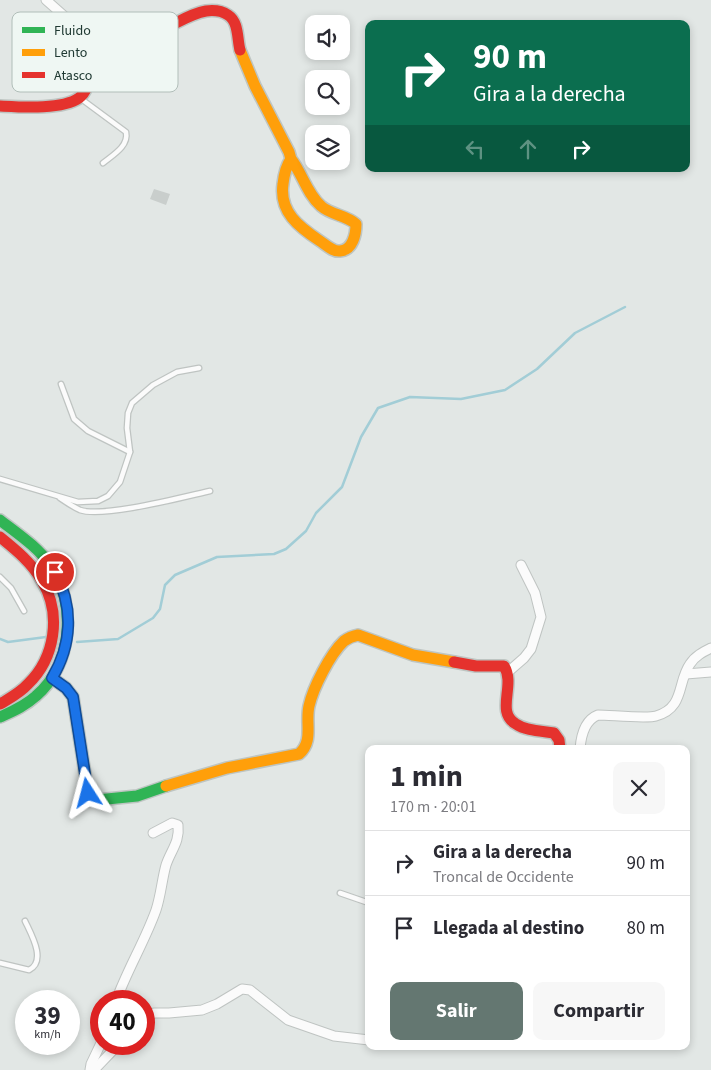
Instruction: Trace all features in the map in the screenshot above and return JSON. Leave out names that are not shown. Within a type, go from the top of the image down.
[{"type":"main road","points":[[178,21],[201,12],[219,11],[226,13],[234,21],[239,47],[248,72],[286,143],[291,160],[300,172],[312,196],[331,213],[351,219],[356,224],[357,228],[346,251],[342,253],[336,252],[292,220],[287,213],[283,205],[281,188],[287,165],[291,160]]},
{"type":"main road","points":[[0,106],[38,106],[68,102],[80,97],[84,92]]},
{"type":"main road","points":[[0,520],[39,551],[55,572],[64,592],[68,613],[68,636],[60,663],[52,678],[33,699],[12,713],[0,717]]},
{"type":"main road","points":[[0,537],[32,567],[46,588],[53,612],[53,637],[40,672],[23,691],[0,704]]},
{"type":"main road","points":[[52,678],[66,688],[73,697],[88,793],[97,800],[137,796],[181,780],[227,768],[299,754],[304,751],[307,745],[309,708],[318,682],[342,642],[349,637],[358,635],[413,655],[446,659],[476,666],[504,666],[509,671],[510,678],[506,712],[509,718],[516,724],[554,733],[559,745]]},
{"type":"street","points":[[46,0],[60,12]]},
{"type":"street","points":[[509,671],[531,649],[541,617],[535,593],[521,565]]},
{"type":"street","points":[[581,745],[587,722],[598,715],[655,717],[671,708],[680,695],[690,663],[697,655],[711,648]]},
{"type":"street","points":[[686,674],[711,672]]},
{"type":"street","points":[[120,990],[156,909],[166,864],[176,845],[179,833],[178,826],[172,823],[153,833]]},
{"type":"street","points":[[155,1013],[202,1010],[217,1004],[242,989],[250,990],[288,1020],[334,1036],[365,1040]]},
{"type":"street","points":[[90,1070],[95,1055]]},
{"type":"street","points":[[94,1070],[109,1055]]},
{"type":"lane","points":[[80,97],[126,132],[127,136],[122,148],[103,164]]},
{"type":"lane","points":[[0,479],[78,502],[98,501],[108,496],[120,482],[130,452],[127,428],[128,413],[132,404],[153,385],[177,372],[199,368]]},
{"type":"lane","points":[[61,384],[74,418],[88,431],[130,452]]},
{"type":"lane","points":[[52,493],[80,510],[95,512],[210,491]]},
{"type":"lane","points":[[0,577],[11,588],[24,611]]},
{"type":"lane","points":[[340,893],[365,902]]},
{"type":"lane","points":[[0,963],[29,970],[36,964],[37,947],[25,921]]},
{"type":"building","points":[[154,189],[170,194],[166,205],[150,199]]},
{"type":"waterway","points":[[77,642],[118,639],[153,618],[160,609],[165,585],[175,575],[217,557],[274,554],[286,549],[306,531],[316,513],[342,487],[361,437],[378,408],[410,397],[461,399],[505,390],[537,369],[575,333],[625,307]]},
{"type":"waterway","points":[[0,639],[8,642],[46,637]]},
{"type":"traffic: fast","points":[[0,520],[34,547],[51,566],[65,598],[67,616],[67,634],[63,652],[57,668],[48,683],[28,703],[0,717]]},
{"type":"traffic: fast","points":[[52,678],[66,688],[73,697],[88,793],[97,800],[137,796],[166,786]]},
{"type":"traffic: slow","points":[[240,50],[255,86],[289,152],[291,159],[283,184],[284,203],[287,211],[298,224],[327,246],[337,251],[348,248],[353,241],[356,224],[321,206],[312,196],[291,159]]},
{"type":"traffic: slow","points":[[166,786],[227,768],[299,754],[304,749],[308,738],[309,706],[318,681],[333,654],[344,641],[351,637],[358,635],[413,655],[454,662]]},
{"type":"traffic: jam","points":[[178,22],[200,12],[218,11],[226,14],[232,18],[236,26],[240,50]]},
{"type":"traffic: jam","points":[[0,106],[52,106],[72,102],[85,92]]},
{"type":"traffic: jam","points":[[0,537],[23,557],[38,574],[48,594],[52,607],[53,621],[50,649],[37,673],[22,690],[0,704]]},
{"type":"traffic: jam","points":[[454,662],[476,666],[504,666],[508,681],[506,705],[510,719],[524,728],[554,733],[559,740],[560,745]]},
{"type":"route","points":[[55,572],[66,601],[68,636],[60,663],[52,678],[66,688],[73,697],[88,793]]}]
